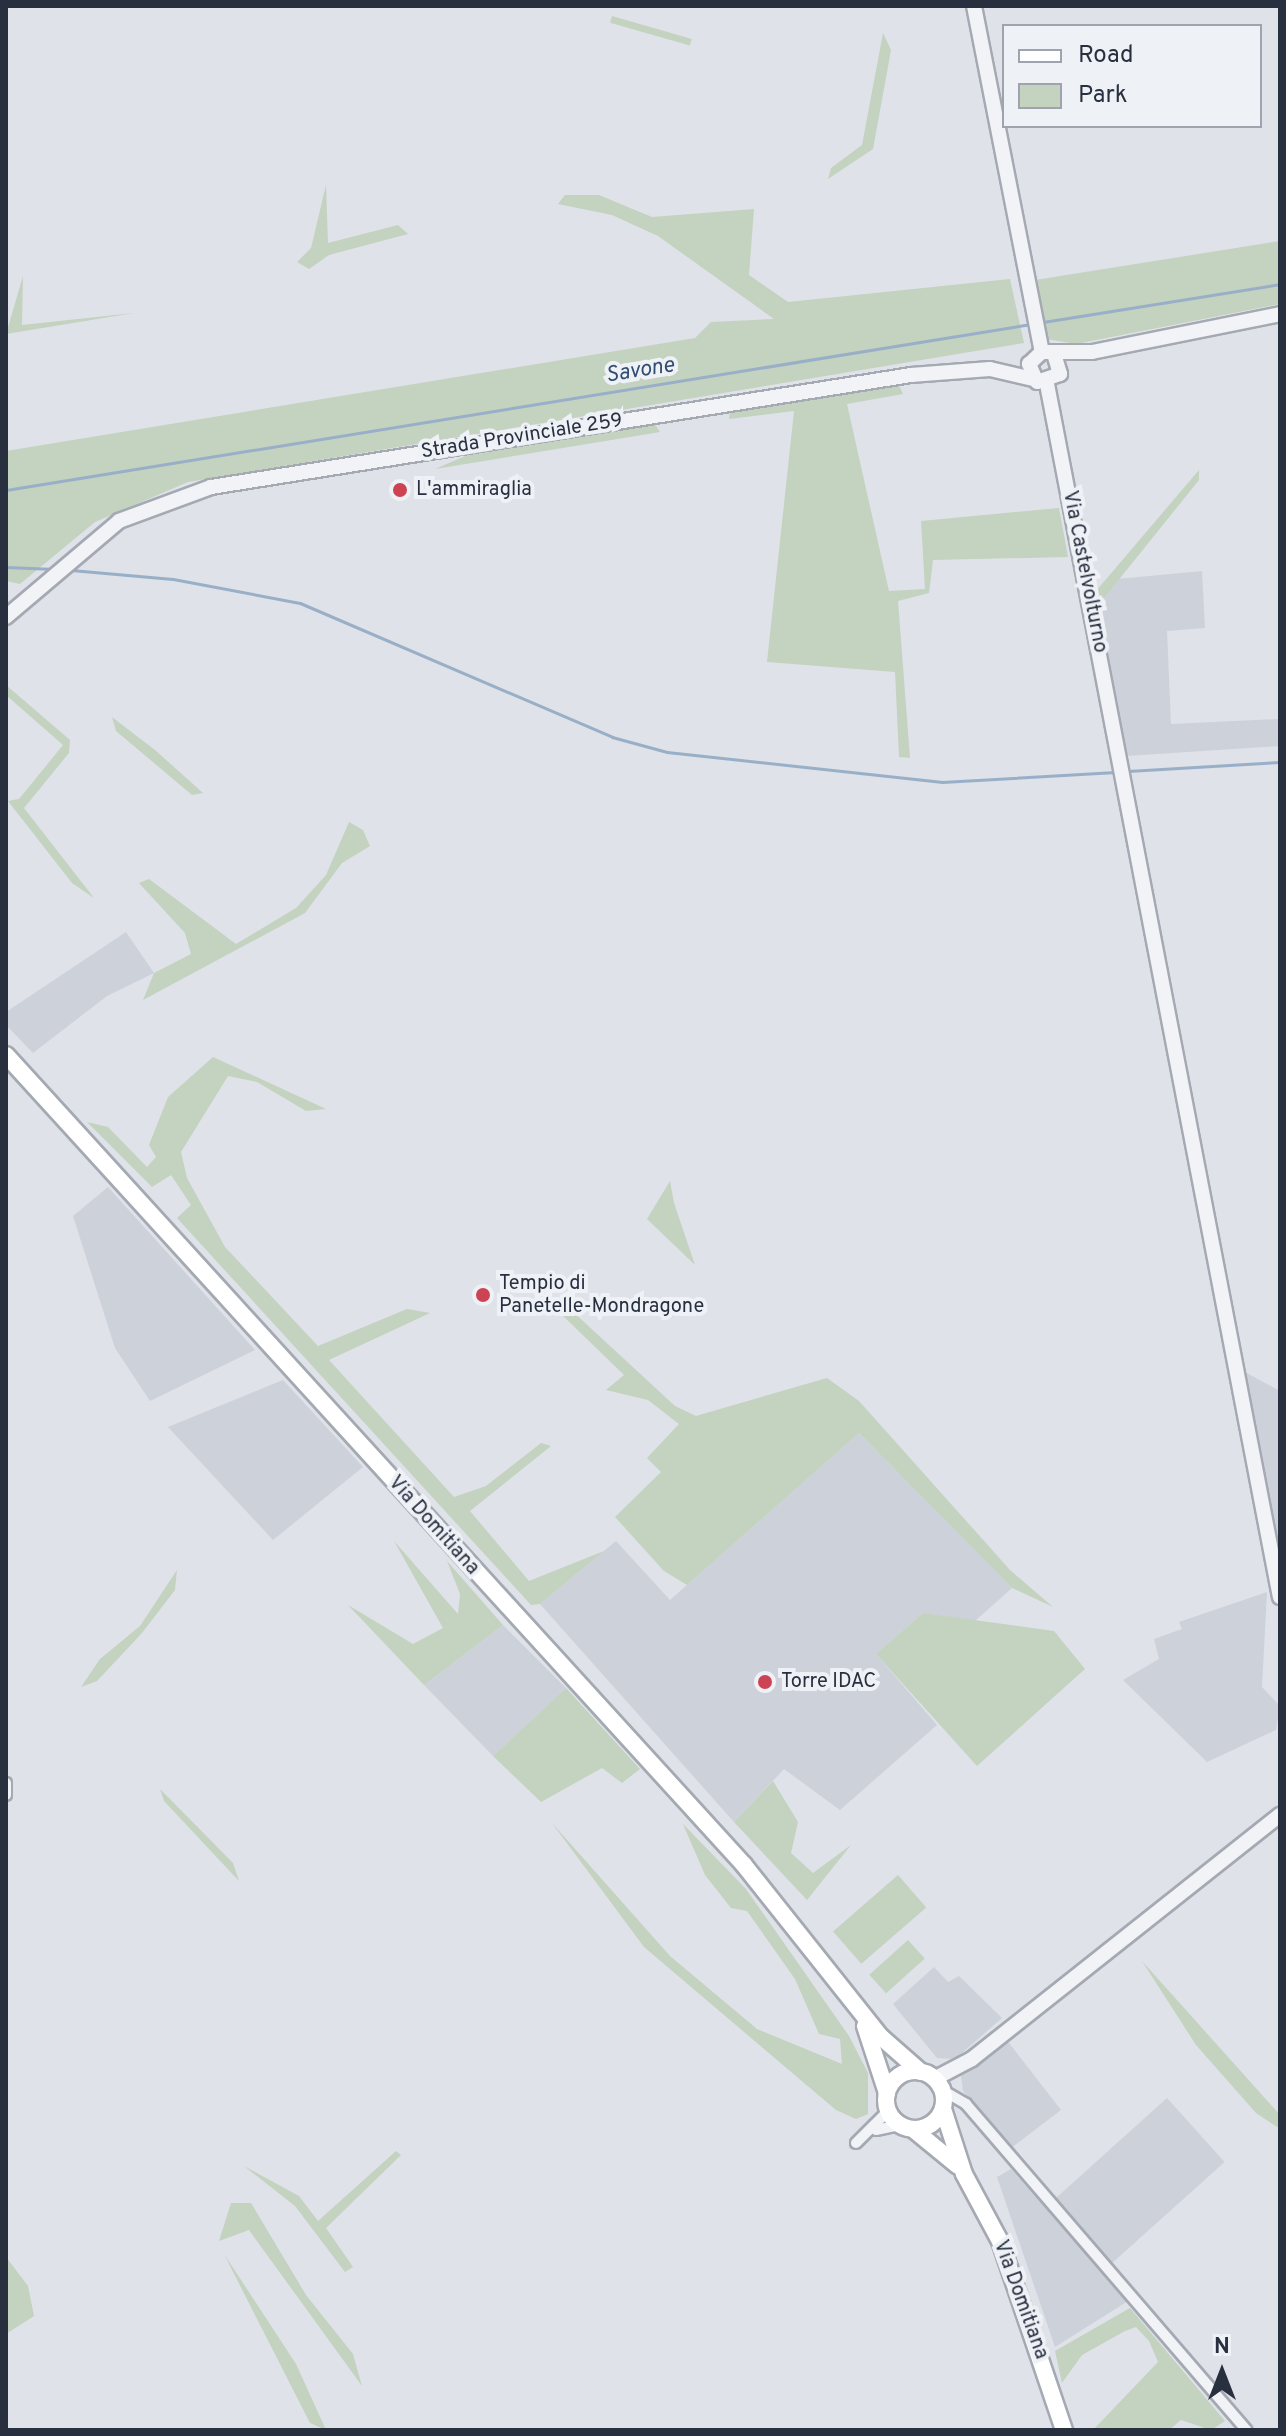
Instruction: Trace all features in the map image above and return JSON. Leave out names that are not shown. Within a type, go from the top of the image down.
[{"type":"main road","name":"Via Domitiana","points":[[6,1055],[744,1865],[854,2003],[932,2080],[964,2174],[1000,2241],[1064,2430]]},
{"type":"main road","name":"Via Domitiana","points":[[854,2003],[887,2093],[888,2111],[964,2174]]},
{"type":"main road","points":[[887,2093],[904,2074],[932,2080]]},
{"type":"main road","points":[[906,2127],[928,2126],[943,2109]]},
{"type":"street","points":[[974,6],[1041,352],[1040,381]]},
{"type":"street","name":"Strada Provinciale 259","points":[[6,617],[73,560],[145,506],[211,487],[911,375],[990,369],[1041,352],[1092,352],[1280,314]]},
{"type":"street","points":[[1041,352],[1060,374]]},
{"type":"street","name":"Strada Provinciale 259","points":[[990,369],[1040,381],[1060,374],[1092,352]]},
{"type":"street","name":"Via Castelvolturno","points":[[1040,381],[1124,778],[1280,1597]]},
{"type":"street","points":[[6,1783],[6,1795]]},
{"type":"street","points":[[932,2080],[953,2071],[1280,1815]]},
{"type":"street","points":[[932,2080],[966,2104],[1246,2430]]},
{"type":"street","points":[[856,2143],[870,2133],[888,2111]]},
{"type":"street","points":[[870,2133],[906,2127]]},
{"type":"shaded area","points":[[1202,571],[1205,628],[1167,631],[1171,724],[1280,719],[1280,746],[1126,756],[1098,600],[1117,579]]},
{"type":"shaded area","points":[[126,932],[154,973],[107,996],[33,1053],[6,1025],[6,1012]]},
{"type":"shaded area","points":[[108,1187],[255,1350],[150,1401],[115,1348],[73,1216]]},
{"type":"shaded area","points":[[1243,1371],[1280,1391],[1280,1554]]},
{"type":"shaded area","points":[[283,1380],[363,1467],[273,1540],[168,1427]]},
{"type":"shaded area","points":[[859,1433],[1012,1588],[975,1621],[923,1613],[876,1654],[937,1725],[840,1810],[784,1769],[734,1822],[540,1604],[616,1541],[670,1600]]},
{"type":"shaded area","points":[[1267,1592],[1262,1687],[1280,1706],[1276,1730],[1207,1762],[1123,1680],[1159,1659],[1154,1639],[1182,1629],[1179,1622]]},
{"type":"shaded area","points":[[503,1625],[566,1688],[493,1756],[424,1685]]},
{"type":"shaded area","points":[[934,1967],[948,1982],[959,1976],[1002,2018],[955,2059],[937,2058],[893,2004]]},
{"type":"shaded area","points":[[1006,2039],[1061,2110],[1011,2148],[963,2091],[961,2075]]},
{"type":"shaded area","points":[[1167,2098],[1225,2162],[1112,2264],[1054,2200]]},
{"type":"shaded area","points":[[1011,2169],[1128,2301],[1055,2347],[997,2177]]},
{"type":"green space","points":[[612,16],[692,39],[690,46],[610,23]]},
{"type":"green space","points":[[883,33],[891,50],[873,149],[828,179],[831,168],[862,145]]},
{"type":"green space","points":[[326,185],[328,243],[398,225],[408,234],[329,255],[309,269],[297,262],[311,248]]},
{"type":"green space","points":[[565,195],[599,195],[652,217],[754,209],[749,275],[788,302],[1010,279],[1024,343],[188,482],[95,522],[20,584],[6,581],[6,451],[695,338],[711,322],[774,319],[658,236],[612,215],[558,204]]},
{"type":"green space","points":[[1280,241],[1280,304],[1076,344],[1046,339],[1035,280]]},
{"type":"green space","points":[[23,276],[22,325],[134,313],[6,334]]},
{"type":"green space","points":[[898,383],[903,394],[847,404],[889,591],[925,589],[921,521],[1059,508],[1068,557],[933,560],[929,593],[898,601],[910,758],[899,757],[895,672],[767,662],[794,411],[729,419],[730,412]]},
{"type":"green space","points":[[654,423],[660,432],[435,469],[477,451]]},
{"type":"green space","points":[[1199,470],[1199,480],[1096,608],[1096,591]]},
{"type":"green space","points":[[6,685],[70,740],[69,753],[24,808],[94,898],[72,883],[8,801],[19,799],[63,745],[6,695]]},
{"type":"green space","points":[[112,717],[203,793],[192,795],[116,731]]},
{"type":"green space","points":[[349,822],[363,830],[370,846],[342,863],[305,913],[143,1000],[154,973],[191,954],[185,933],[139,883],[149,879],[236,944],[296,908],[326,875]]},
{"type":"green space","points":[[213,1057],[326,1109],[306,1111],[257,1082],[228,1076],[181,1152],[187,1178],[225,1247],[318,1346],[407,1309],[430,1313],[329,1360],[454,1497],[486,1486],[541,1443],[551,1446],[470,1511],[529,1581],[604,1551],[540,1604],[531,1605],[177,1218],[191,1205],[171,1175],[152,1187],[87,1122],[108,1127],[147,1167],[156,1157],[149,1145],[168,1097]]},
{"type":"green space","points":[[670,1181],[674,1203],[695,1265],[647,1219]]},
{"type":"green space","points":[[570,1309],[675,1406],[696,1416],[827,1378],[859,1401],[1010,1570],[1053,1607],[1012,1588],[859,1433],[687,1585],[664,1571],[615,1517],[661,1472],[647,1458],[679,1424],[648,1400],[606,1390],[624,1375],[558,1311]]},
{"type":"green space","points":[[394,1541],[458,1614],[460,1594],[447,1561],[503,1625],[424,1685],[348,1605],[413,1644],[443,1628]]},
{"type":"green space","points":[[177,1570],[175,1590],[142,1633],[97,1681],[81,1687],[100,1659],[140,1626]]},
{"type":"green space","points":[[923,1613],[1054,1631],[1085,1669],[977,1766],[876,1654]]},
{"type":"green space","points":[[566,1688],[640,1769],[622,1783],[602,1768],[541,1802],[493,1756]]},
{"type":"green space","points":[[773,1781],[798,1822],[791,1853],[813,1873],[851,1845],[807,1900],[734,1822]]},
{"type":"green space","points":[[160,1789],[233,1863],[239,1881],[164,1801]]},
{"type":"green space","points":[[552,1823],[670,1956],[757,2029],[842,2064],[840,2039],[819,2034],[795,1979],[747,1911],[731,1908],[705,1875],[683,1824],[746,1889],[849,2036],[868,2073],[868,2114],[856,2119],[836,2110],[644,1947]]},
{"type":"green space","points":[[898,1875],[926,1907],[861,1964],[833,1931]]},
{"type":"green space","points":[[908,1940],[925,1959],[886,1993],[869,1975]]},
{"type":"green space","points":[[1142,1961],[1280,2115],[1280,2129],[1256,2113],[1196,2045]]},
{"type":"green space","points":[[396,2151],[401,2155],[326,2228],[353,2267],[345,2272],[295,2206],[244,2166],[299,2196],[318,2221]]},
{"type":"green space","points":[[231,2203],[251,2203],[306,2295],[353,2354],[362,2386],[249,2230],[219,2241]]},
{"type":"green space","points":[[224,2254],[296,2364],[326,2430],[310,2423]]},
{"type":"green space","points":[[6,2257],[28,2286],[34,2316],[6,2334]]},
{"type":"green space","points":[[1130,2308],[1225,2421],[1211,2430],[1181,2420],[1169,2430],[1093,2430],[1158,2362],[1149,2341],[1136,2327],[1125,2331],[1082,2355],[1062,2383],[1055,2351]]},
{"type":"waterway","name":"Savone","points":[[1043,322],[1280,284]]},
{"type":"waterway","name":"Savone","points":[[6,490],[1031,324]]},
{"type":"waterway","points":[[6,567],[55,569]]},
{"type":"waterway","points":[[71,570],[173,579],[300,603],[612,737],[667,752],[942,782],[1116,772]]},
{"type":"waterway","points":[[1128,771],[1280,762]]},
{"type":"place","name":"L'ammiraglia","points":[[400,490]]},
{"type":"place","name":"Tempio di Panetelle-Mondragone","points":[[483,1295]]},
{"type":"place","name":"Torre IDAC","points":[[765,1682]]}]
